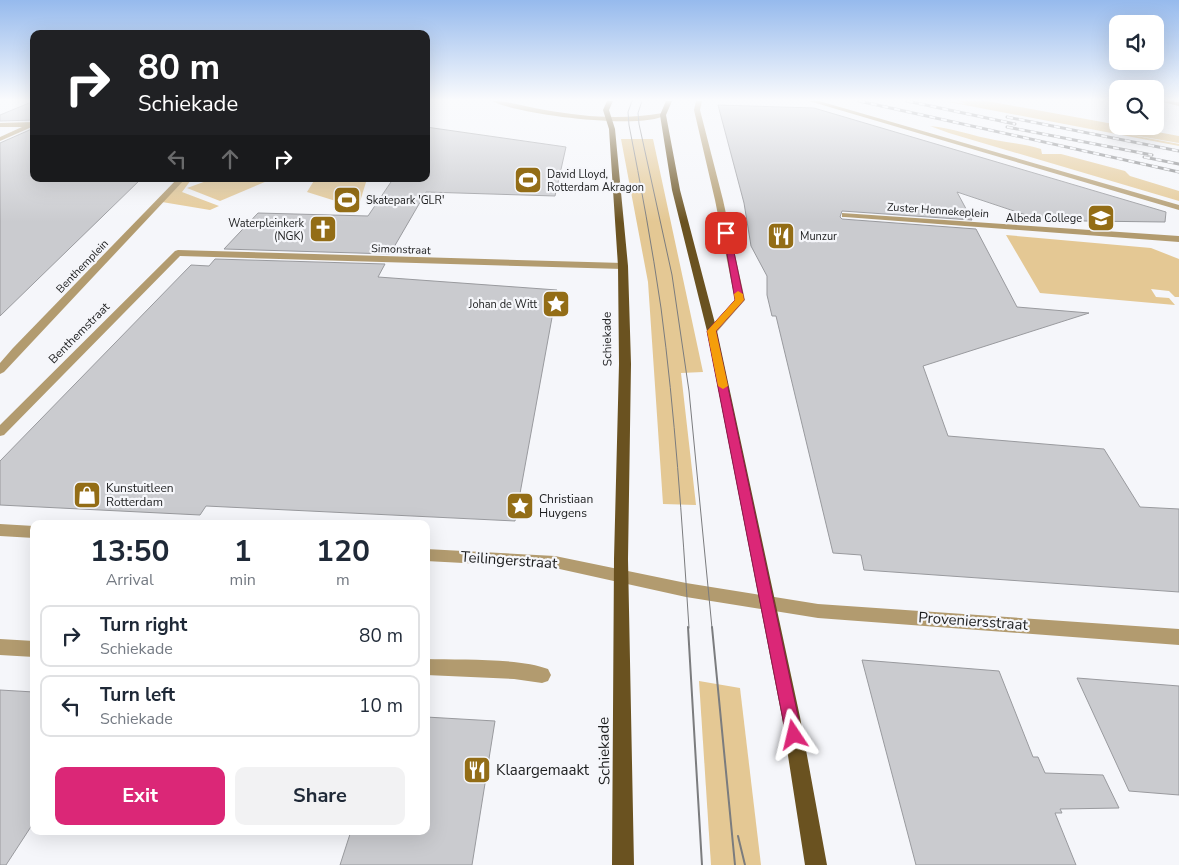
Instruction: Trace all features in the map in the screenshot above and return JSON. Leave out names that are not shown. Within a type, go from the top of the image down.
[{"type":"main road","name":"Schiekade","points":[[612,141],[623,266],[625,364],[621,577],[623,865]]},
{"type":"main road","points":[[668,141],[676,190],[712,331],[791,717],[816,865]]},
{"type":"street","points":[[704,141],[719,200],[740,300],[712,331]]},
{"type":"street","points":[[950,141],[1179,208]]},
{"type":"street","name":"Benthemplein","points":[[0,370],[178,182]]},
{"type":"street","name":"Zuster Hennekeplein","points":[[845,215],[1179,239]]},
{"type":"street","name":"Simonstraat","points":[[178,253],[623,266]]},
{"type":"street","name":"Benthemstraat","points":[[0,432],[178,253]]},
{"type":"street","points":[[0,530],[30,532]]},
{"type":"street","name":"Teilingerstraat","points":[[430,555],[555,562],[621,577]]},
{"type":"street","points":[[621,577],[686,590],[767,601]]},
{"type":"street","name":"Proveniersstraat","points":[[767,601],[818,611],[1179,637]]},
{"type":"street","points":[[0,647],[30,648]]},
{"type":"street","points":[[430,667],[514,671],[542,675]]},
{"type":"shaded area","points":[[621,141],[654,141],[703,372],[681,373],[696,505],[663,504],[648,282]]},
{"type":"shaded area","points":[[977,141],[1003,141],[1030,146],[1041,149],[1042,154],[1061,154],[1125,171],[1130,176],[1179,191],[1179,201]]},
{"type":"shaded area","points":[[1155,141],[1165,141],[1179,144],[1179,146]]},
{"type":"shaded area","points":[[180,182],[190,182],[182,192],[219,206],[210,210],[162,202]]},
{"type":"shaded area","points":[[204,182],[265,182],[220,201],[187,188]]},
{"type":"shaded area","name":"Skatepark 'GLR'","points":[[313,182],[366,182],[358,208],[307,192]]},
{"type":"shaded area","points":[[1006,235],[1151,248],[1179,259],[1179,297],[1175,297],[1169,291],[1151,289],[1156,297],[1169,298],[1175,305],[1040,293]]},
{"type":"shaded area","points":[[699,681],[740,688],[761,865],[711,865]]},
{"type":"building","points":[[30,141],[30,182],[138,182],[0,316],[0,143]]},
{"type":"building","points":[[430,141],[527,141],[566,147],[555,196],[426,192],[390,254],[224,249],[258,213],[368,216],[391,182],[430,182]]},
{"type":"building","points":[[728,141],[927,141],[1166,212],[1165,222],[1085,221],[1032,217],[957,192],[972,220],[842,211],[840,217],[842,219],[976,229],[1017,307],[1089,313],[923,366],[948,436],[1104,449],[1140,507],[1179,509],[1179,592],[864,570],[861,555],[833,553],[776,316],[772,316],[767,295],[767,276],[751,246],[744,203]]},
{"type":"building","points":[[215,259],[385,264],[378,277],[557,290],[515,521],[206,506],[200,515],[0,505],[0,461],[191,265],[209,266]]},
{"type":"building","points":[[862,660],[999,671],[1033,757],[1038,757],[1045,773],[1103,775],[1119,808],[1060,809],[1062,813],[1055,813],[1076,865],[916,865]]},
{"type":"building","points":[[1077,678],[1179,686],[1179,795],[1129,791]]},
{"type":"building","points":[[0,690],[30,692],[30,828],[6,865],[0,865]]},
{"type":"building","points":[[430,717],[495,721],[472,865],[340,865],[350,835],[430,835]]},
{"type":"tram line","points":[[632,141],[661,308],[674,428],[689,628]]},
{"type":"tram line","points":[[643,141],[672,275],[689,391],[712,628]]},
{"type":"tram line","points":[[688,627],[702,865]]},
{"type":"tram line","points":[[712,627],[735,865]]},
{"type":"tram line","points":[[738,836],[745,865]]},
{"type":"railway","points":[[1041,141],[1179,172]]},
{"type":"railway","points":[[1081,141],[1152,155]]},
{"type":"railway","points":[[1130,141],[1179,151]]},
{"type":"railway","points":[[1144,157],[1179,164]]},
{"type":"slow traffic","points":[[723,386],[712,331],[740,300],[738,294]]},
{"type":"place","name":"David Lloyd, Rotterdam Akragon","points":[[528,180]]},
{"type":"place","name":"Skatepark 'GLR'","points":[[347,200]]},
{"type":"place","name":"Albeda College","points":[[1101,218]]},
{"type":"place","name":"Waterpleinkerk (NGK)","points":[[323,229]]},
{"type":"place","name":"Munzur","points":[[781,236]]},
{"type":"place","name":"Johan de Witt","points":[[556,304]]},
{"type":"place","name":"Kunstuitleen Rotterdam","points":[[87,495]]},
{"type":"place","name":"Christiaan Huygens","points":[[520,506]]},
{"type":"place","name":"Klaargemaakt","points":[[477,770]]},
{"type":"route","points":[[726,233],[740,300],[712,331],[794,735]]}]
